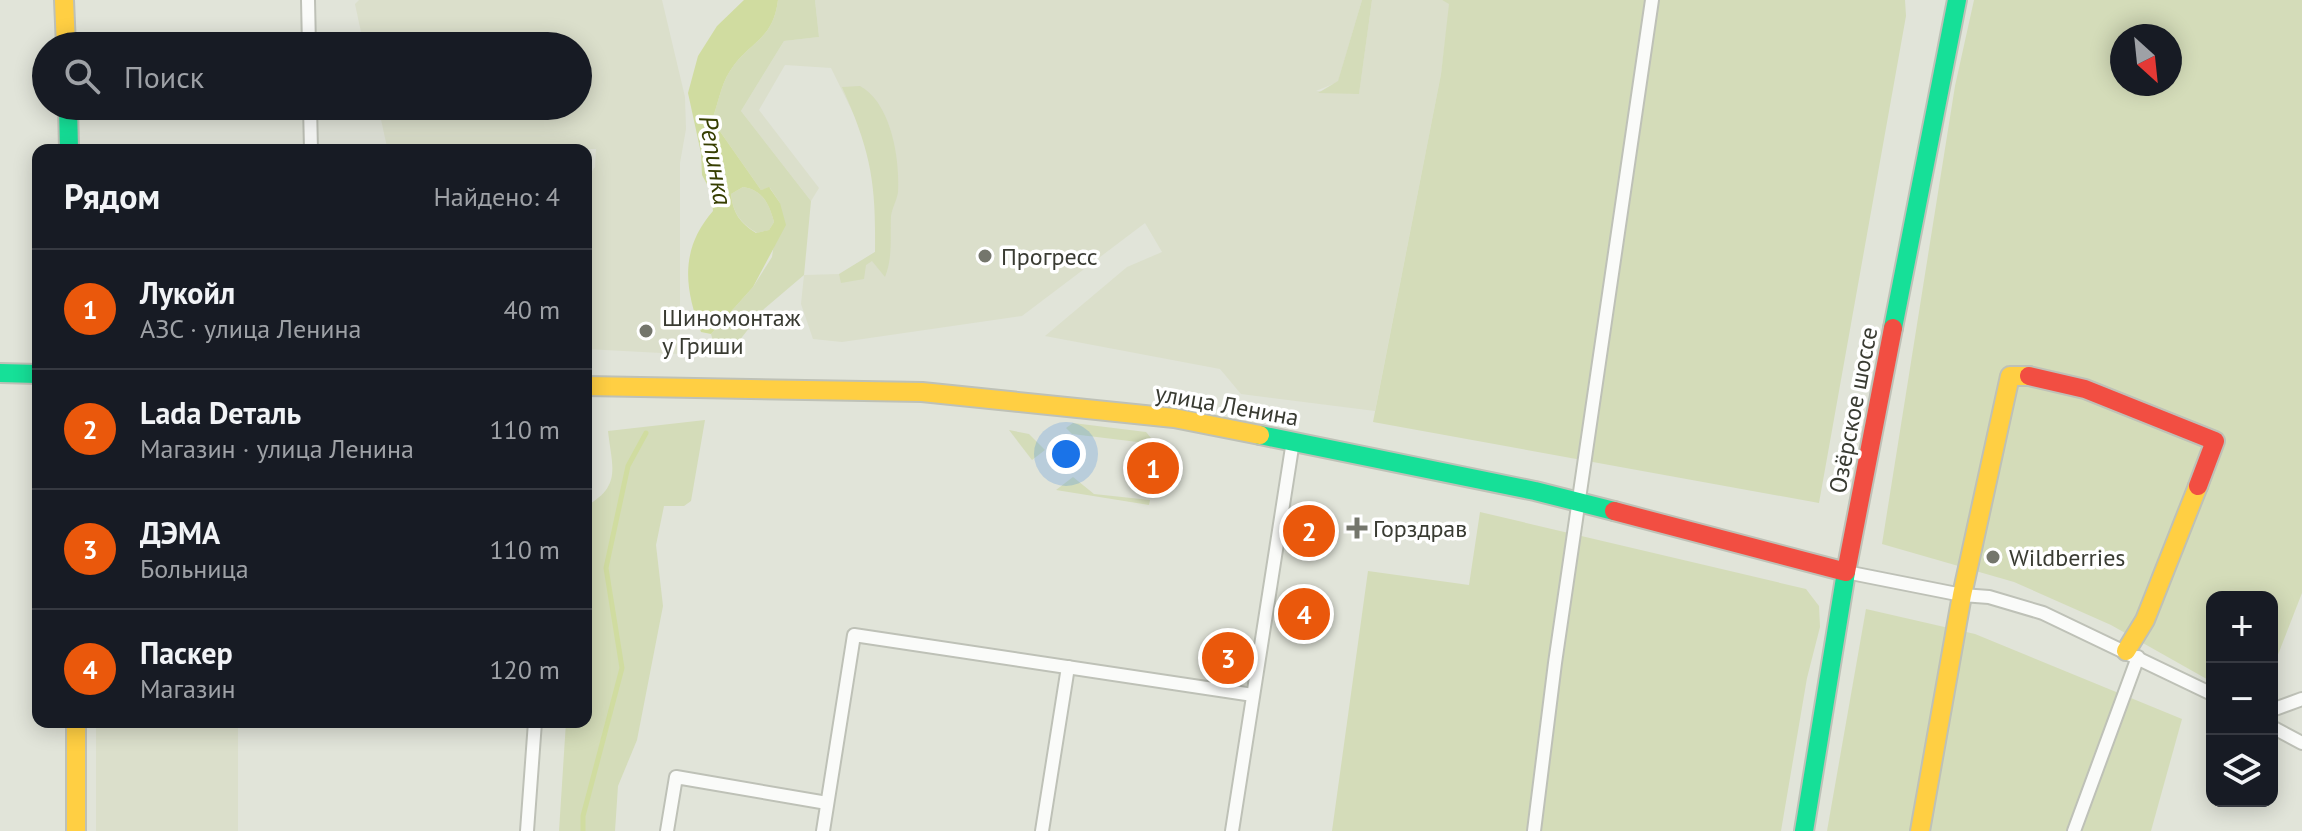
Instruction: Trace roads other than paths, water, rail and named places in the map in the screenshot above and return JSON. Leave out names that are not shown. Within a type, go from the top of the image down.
[{"type":"main road","points":[[64,0],[65,32]]},
{"type":"main road","name":"Озёрское шоссе","points":[[1804,831],[1846,572],[1957,0]]},
{"type":"main road","points":[[68,120],[69,144]]},
{"type":"main road","points":[[0,373],[32,374]]},
{"type":"main road","points":[[1920,831],[1962,595],[2010,376],[2026,374],[2078,387],[2215,441],[2132,654]]},
{"type":"main road","name":"улица Ленина","points":[[592,386],[922,392],[1174,418],[1580,502],[1846,572]]},
{"type":"main road","points":[[76,728],[76,831]]},
{"type":"street","points":[[308,0],[309,32]]},
{"type":"street","points":[[1534,831],[1652,0]]},
{"type":"street","points":[[310,120],[311,144]]},
{"type":"street","points":[[1232,831],[1293,441]]},
{"type":"street","points":[[1846,572],[1962,595],[1989,597],[2043,613],[2206,691]]},
{"type":"street","points":[[823,831],[854,635],[1253,695]]},
{"type":"street","points":[[2074,831],[2132,654]]},
{"type":"street","points":[[1042,831],[1068,667]]},
{"type":"street","points":[[2278,708],[2302,699]]},
{"type":"street","points":[[527,831],[535,728]]},
{"type":"street","points":[[2278,730],[2302,743]]},
{"type":"street","points":[[667,831],[676,777],[827,803]]},
{"type":"water","points":[[744,0],[778,0],[766,33],[737,61],[727,76],[712,120],[761,190],[769,187],[780,203],[786,225],[753,287],[711,334],[701,332],[689,284],[690,254],[702,225],[713,211],[711,192],[702,175],[701,153],[688,93],[698,56],[717,26]],"holes":[[[743,187],[756,191],[770,209],[774,222],[769,230],[756,233],[736,212],[731,194]]]},
{"type":"waterway","name":"Репинка","points":[[583,831],[583,816],[622,668],[606,568],[628,466],[646,433]]},
{"type":"place","name":"Прогресс","points":[[985,256]]},
{"type":"place","name":"Шиномонтаж у Гриши","points":[[646,331]]},
{"type":"place","name":"Лукойл","points":[[1153,468]]},
{"type":"place","name":"Горздрав","points":[[1357,528]]},
{"type":"place","name":"Lada Dеталь","points":[[1309,531]]},
{"type":"place","name":"Wildberries","points":[[1993,557]]},
{"type":"place","name":"Паскер","points":[[1304,614]]},
{"type":"place","name":"ДЭМА","points":[[1228,658]]}]
